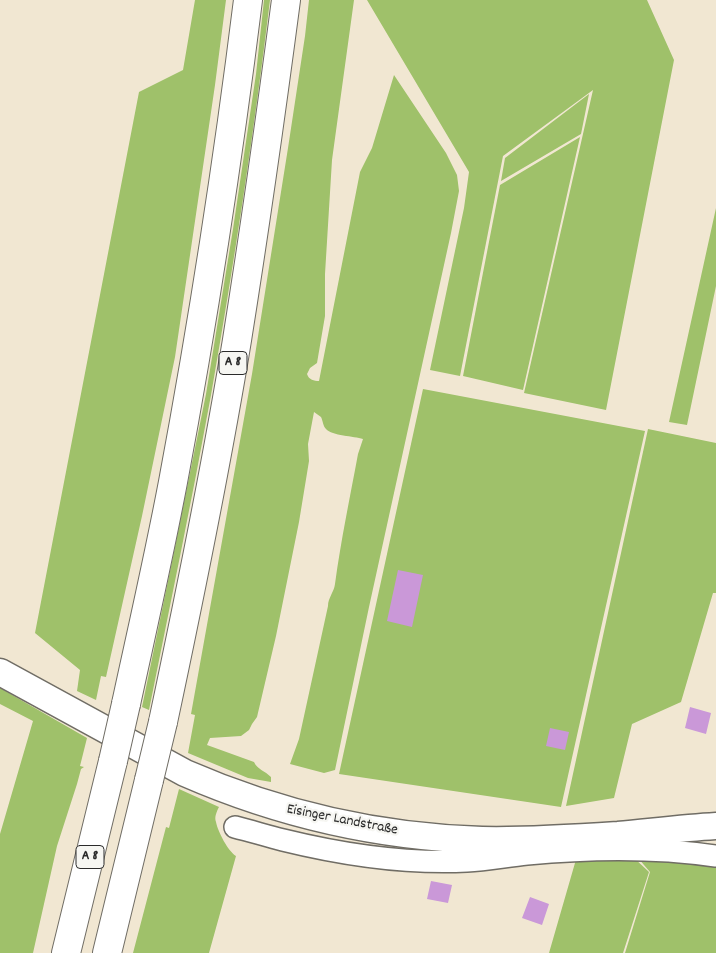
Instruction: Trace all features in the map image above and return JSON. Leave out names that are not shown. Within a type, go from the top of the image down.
[{"type":"highway","name":"A 8","points":[[66,953],[126,704],[173,482],[198,344],[222,193],[248,0]]},
{"type":"highway","name":"A 8","points":[[106,953],[163,722],[199,547],[238,332],[256,218],[286,0]]},
{"type":"main road","name":"Eisinger Landstraße","points":[[0,672],[185,773],[266,804],[336,823],[418,835],[482,840],[618,835],[716,826]]},
{"type":"lane","name":"Eisinger Landstraße","points":[[235,827],[319,848],[398,859],[467,861],[526,854],[602,849],[716,856]]},
{"type":"green space","points":[[195,0],[226,0],[215,85],[175,357],[106,677],[101,676],[96,700],[77,691],[80,670],[35,633],[139,92],[183,70]]},
{"type":"green space","points":[[264,0],[270,0],[228,297],[196,474],[149,710],[142,707],[206,394],[256,74]]},
{"type":"green space","points":[[309,0],[354,0],[332,160],[325,274],[325,316],[317,363],[310,368],[307,374],[310,379],[319,381],[360,172],[372,148],[394,75],[446,153],[457,175],[459,191],[335,770],[324,773],[290,764],[299,739],[328,603],[334,587],[358,454],[363,439],[329,431],[324,426],[321,417],[314,412],[308,444],[309,461],[299,522],[276,636],[257,717],[249,730],[241,736],[210,738],[207,745],[254,762],[271,777],[271,782],[248,778],[188,753],[195,715],[191,714],[252,374],[288,148]]},
{"type":"green space","points":[[367,0],[647,0],[674,60],[606,410],[524,393],[593,90],[503,156],[460,376],[430,370],[464,208],[469,172]]},
{"type":"green space","points":[[589,94],[581,134],[501,181],[505,158]]},
{"type":"green space","points":[[580,137],[523,390],[463,376],[500,185]]},
{"type":"green space","points":[[716,208],[716,286],[687,425],[669,422]]},
{"type":"green space","points":[[423,389],[645,431],[561,807],[339,774]]},
{"type":"green space","points":[[648,429],[716,443],[716,593],[713,593],[681,702],[632,724],[614,798],[566,806]]},
{"type":"green space","points":[[0,688],[87,738],[80,766],[84,767],[81,769],[57,846],[33,953],[0,953],[0,834],[33,721],[0,704]]},
{"type":"green space","points":[[179,789],[219,807],[215,818],[217,826],[227,846],[236,856],[209,953],[133,953],[166,827],[169,828]]},
{"type":"green space","points":[[577,856],[633,857],[649,872],[623,953],[549,953]]},
{"type":"green space","points":[[638,858],[716,863],[716,953],[625,953],[650,872]]},
{"type":"building","points":[[398,570],[423,575],[412,627],[387,621]]},
{"type":"building","points":[[690,707],[711,713],[706,734],[685,728]]},
{"type":"building","points":[[550,728],[569,732],[565,750],[546,746]]},
{"type":"building","points":[[431,881],[452,885],[448,903],[427,899]]},
{"type":"building","points":[[530,897],[549,904],[542,925],[522,918]]}]
